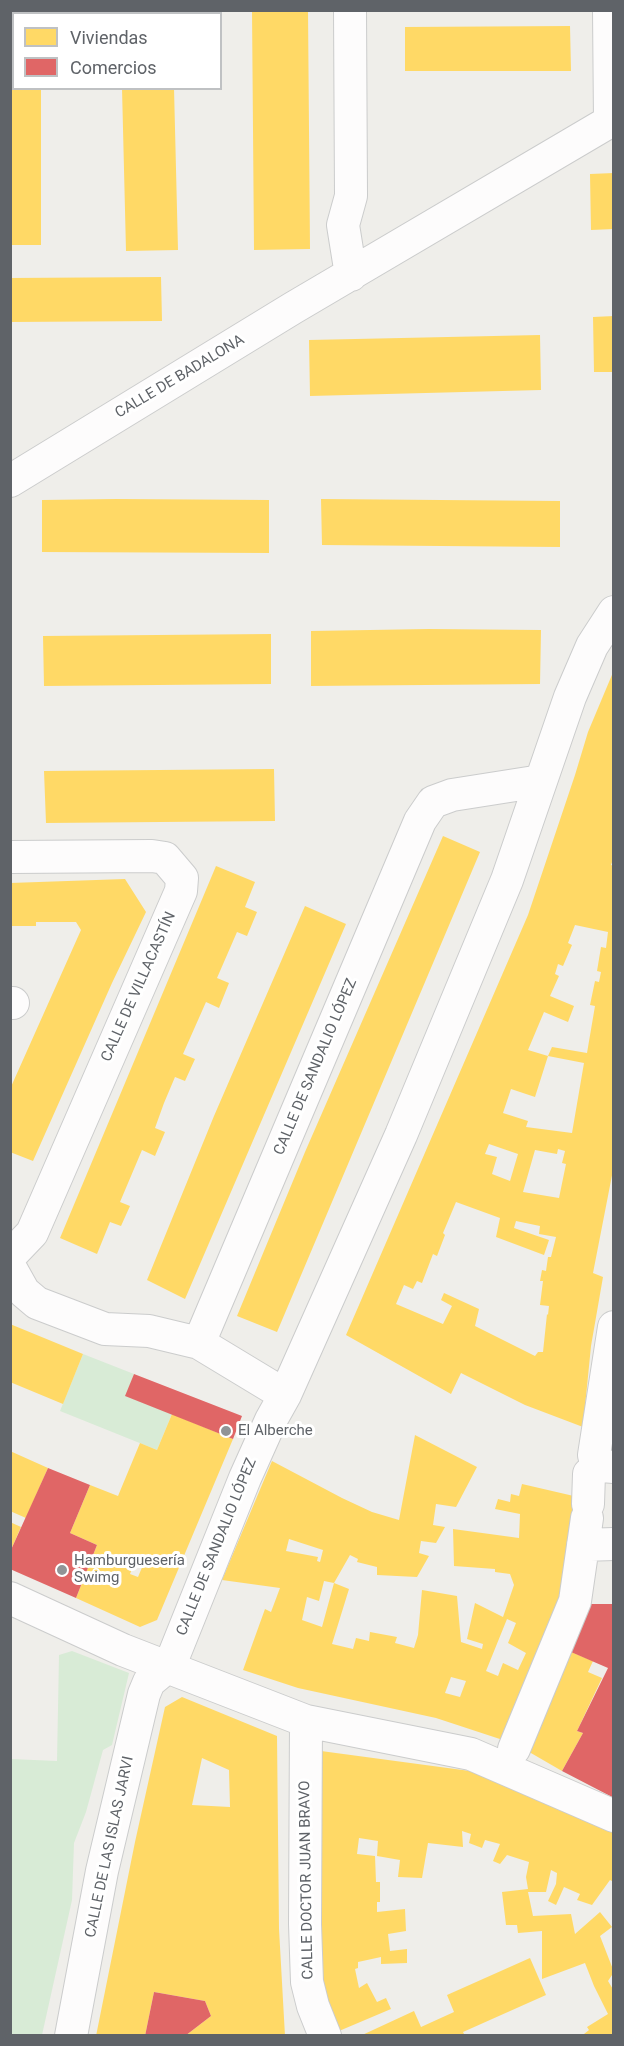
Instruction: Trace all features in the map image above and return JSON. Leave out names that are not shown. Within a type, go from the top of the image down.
[{"type":"street","points":[[350,10],[351,196],[343,225],[351,275]]},
{"type":"street","points":[[609,10],[612,120]]},
{"type":"street","name":"CALLE DE BADALONA","points":[[10,481],[612,120]]},
{"type":"street","name":"CALLE DE SANDALIO LÓPEZ","points":[[167,1667],[172,1660],[245,1478],[285,1395],[401,1135],[507,880],[570,697],[592,646],[614,612]]},
{"type":"street","name":"CALLE DE SANDALIO LÓPEZ","points":[[199,1343],[420,821],[433,802],[452,795],[541,781]]},
{"type":"street","name":"CALLE DE VILLACASTÍN","points":[[10,857],[152,856],[165,858],[182,878],[181,891],[32,1233],[10,1256]]},
{"type":"street","points":[[10,1267],[24,1292],[38,1303],[105,1329],[149,1331],[199,1343],[285,1395]]},
{"type":"street","points":[[514,1749],[575,1601],[614,1327]]},
{"type":"street","points":[[592,1494],[614,1544]]},
{"type":"street","points":[[10,1598],[123,1650],[306,1721],[471,1754],[614,1816]]},
{"type":"street","name":"CALLE DE LAS ISLAS JARVI","points":[[71,2036],[102,1870],[144,1694],[149,1682],[167,1667]]},
{"type":"street","name":"CALLE DOCTOR JUAN BRAVO","points":[[306,1721],[305,1924],[308,1982],[313,2006],[325,2036]]},
{"type":"green space","points":[[83,1354],[134,1374],[126,1396],[172,1414],[157,1450],[60,1411]]},
{"type":"green space","points":[[72,1651],[129,1673],[112,1745],[103,1750],[86,1812],[74,1843],[72,1900],[42,2035],[11,2035],[11,1759],[57,1761],[59,1655]]},
{"type":"building: Viviendas","points":[[10,10],[41,10],[41,12],[12,12],[12,90],[41,90],[41,245],[10,245]]},
{"type":"building: Viviendas","points":[[121,10],[172,10],[172,12],[121,12]]},
{"type":"building: Viviendas","points":[[252,10],[308,10],[310,249],[254,250]]},
{"type":"building: Viviendas","points":[[570,26],[571,71],[405,71],[405,27]]},
{"type":"building: Viviendas","points":[[122,90],[174,90],[178,250],[126,251]]},
{"type":"building: Viviendas","points":[[614,173],[614,229],[591,230],[590,174]]},
{"type":"building: Viviendas","points":[[161,277],[162,321],[10,322],[10,278]]},
{"type":"building: Viviendas","points":[[614,316],[614,372],[594,372],[593,317]]},
{"type":"building: Viviendas","points":[[540,335],[541,390],[310,396],[309,340]]},
{"type":"building: Viviendas","points":[[321,499],[560,501],[560,547],[322,545]]},
{"type":"building: Viviendas","points":[[42,500],[269,500],[269,553],[42,552]]},
{"type":"building: Viviendas","points":[[541,630],[540,684],[311,686],[311,631]]},
{"type":"building: Viviendas","points":[[271,634],[271,684],[44,686],[43,636]]},
{"type":"building: Viviendas","points":[[614,670],[614,857],[611,865],[614,866],[614,1165],[593,1273],[603,1277],[591,1346],[583,1427],[525,1405],[461,1373],[451,1394],[346,1335],[528,915],[588,732]],"holes":[[[575,925],[608,932],[606,948],[601,947],[597,971],[601,972],[599,982],[595,981],[590,1005],[595,1006],[587,1053],[552,1047],[548,1056],[528,1050],[544,1012],[568,1022],[574,1006],[550,996],[559,976],[555,974],[558,964],[563,966],[572,945],[568,943]],[[548,1056],[584,1063],[572,1133],[526,1127],[528,1121],[503,1113],[511,1089],[535,1097]],[[489,1144],[518,1154],[510,1181],[492,1174],[497,1157],[485,1154]],[[558,1149],[565,1151],[562,1163],[566,1164],[559,1198],[523,1192],[535,1150],[557,1154]],[[456,1202],[500,1218],[496,1237],[544,1255],[549,1240],[514,1228],[516,1221],[540,1226],[539,1234],[556,1237],[551,1257],[548,1257],[546,1271],[542,1270],[540,1281],[543,1281],[540,1305],[549,1306],[543,1352],[538,1352],[535,1356],[475,1326],[479,1309],[444,1293],[441,1300],[452,1306],[443,1324],[396,1304],[404,1285],[413,1289],[417,1281],[422,1283],[433,1254],[437,1256],[445,1235],[443,1233]]]},
{"type":"building: Viviendas","points":[[274,769],[275,821],[46,823],[44,771]]},
{"type":"building: Viviendas","points":[[443,836],[480,852],[277,1332],[237,1316],[305,1152]]},
{"type":"building: Viviendas","points":[[216,866],[255,882],[245,907],[257,912],[247,936],[237,932],[217,978],[229,983],[219,1008],[206,1002],[183,1054],[195,1059],[185,1081],[175,1077],[164,1103],[155,1128],[165,1132],[155,1156],[142,1150],[120,1202],[130,1206],[121,1226],[110,1222],[97,1254],[60,1238]]},
{"type":"building: Viviendas","points":[[125,879],[146,912],[33,1161],[10,1152],[10,1089],[81,930],[76,922],[36,922],[36,926],[10,926],[10,883]]},
{"type":"building: Viviendas","points":[[305,906],[346,924],[185,1299],[147,1280],[214,1116]]},
{"type":"building: Viviendas","points":[[10,1324],[83,1354],[63,1404],[10,1382]]},
{"type":"building: Viviendas","points":[[172,1414],[233,1439],[157,1620],[140,1627],[76,1598],[97,1545],[70,1533],[90,1485],[118,1496],[140,1443],[157,1450]],"holes":[[[135,1561],[143,1565],[138,1577],[130,1574]]]},
{"type":"building: Viviendas","points":[[415,1435],[477,1467],[456,1507],[436,1504],[433,1525],[445,1527],[436,1543],[421,1541],[419,1553],[429,1556],[417,1577],[377,1575],[377,1567],[357,1562],[358,1559],[350,1555],[334,1583],[349,1589],[332,1644],[353,1649],[356,1638],[369,1641],[370,1632],[397,1637],[395,1643],[414,1648],[418,1635],[422,1590],[457,1596],[461,1642],[482,1649],[483,1644],[467,1639],[475,1603],[503,1617],[514,1585],[510,1574],[495,1572],[495,1569],[454,1566],[453,1529],[519,1538],[520,1514],[495,1509],[498,1499],[510,1502],[511,1494],[519,1496],[522,1484],[578,1497],[565,1588],[509,1742],[436,1718],[298,1688],[243,1670],[265,1609],[271,1612],[280,1588],[222,1580],[272,1461],[372,1512],[399,1520]],"holes":[[[289,1539],[323,1550],[320,1562],[317,1561],[318,1557],[286,1551]],[[324,1581],[334,1583],[322,1627],[302,1620],[307,1597],[319,1601]],[[507,1619],[516,1623],[508,1643],[526,1653],[518,1670],[503,1663],[498,1676],[486,1671]],[[451,1677],[466,1681],[460,1697],[445,1693]]]},
{"type":"building: Viviendas","points":[[10,1451],[48,1468],[26,1518],[10,1511]]},
{"type":"building: Viviendas","points":[[10,1522],[21,1527],[10,1552]]},
{"type":"building: Viviendas","points":[[564,1649],[593,1661],[588,1672],[602,1678],[577,1731],[583,1733],[562,1771],[524,1749]]},
{"type":"building: Viviendas","points":[[182,1697],[277,1736],[279,1929],[285,2036],[185,2036],[211,2016],[205,2001],[154,1992],[145,2036],[96,2036],[165,1707]],"holes":[[[202,1758],[229,1770],[230,1807],[192,1805]]]},
{"type":"building: Viviendas","points":[[321,1751],[470,1771],[614,1829],[614,1882],[610,1880],[592,1905],[577,1900],[580,1894],[564,1887],[556,1905],[548,1901],[556,1884],[557,1873],[551,1870],[546,1892],[528,1892],[533,1916],[571,1914],[575,1934],[600,1912],[612,1927],[600,1936],[614,1972],[608,1981],[614,1991],[614,2036],[584,2034],[589,2030],[587,2027],[608,2014],[585,1963],[542,1979],[542,1931],[518,1933],[517,1925],[506,1925],[502,1892],[528,1889],[526,1877],[529,1862],[507,1855],[500,1864],[493,1861],[500,1844],[485,1840],[482,1848],[469,1843],[471,1834],[462,1831],[463,1847],[428,1843],[422,1878],[398,1877],[400,1860],[377,1856],[378,1841],[359,1838],[357,1854],[375,1856],[376,1882],[380,1882],[380,1902],[377,1902],[377,1912],[405,1909],[406,1931],[388,1934],[390,1951],[407,1949],[407,1963],[381,1964],[381,1957],[358,1962],[358,1968],[355,1969],[359,1988],[367,1983],[377,2002],[386,1998],[391,2009],[339,2031],[322,1994],[320,1958]]},
{"type":"building: Viviendas","points":[[530,1958],[546,1995],[463,2032],[465,2036],[360,2036],[414,2011],[421,2027],[454,2012],[447,1995]]},
{"type":"building: Comercios","points":[[134,1374],[242,1416],[233,1439],[125,1396]]},
{"type":"building: Comercios","points":[[48,1468],[90,1485],[70,1533],[97,1545],[76,1598],[10,1569],[10,1552]]},
{"type":"building: Comercios","points":[[584,1604],[614,1604],[614,1798],[562,1771],[583,1733],[577,1731],[608,1668],[564,1649]]},
{"type":"building: Comercios","points":[[154,1992],[205,2001],[211,2016],[185,2036],[145,2036]]},
{"type":"place","name":"El Alberche","points":[[226,1431]]},
{"type":"place","name":"Hamburguesería Swimg","points":[[62,1570]]}]
